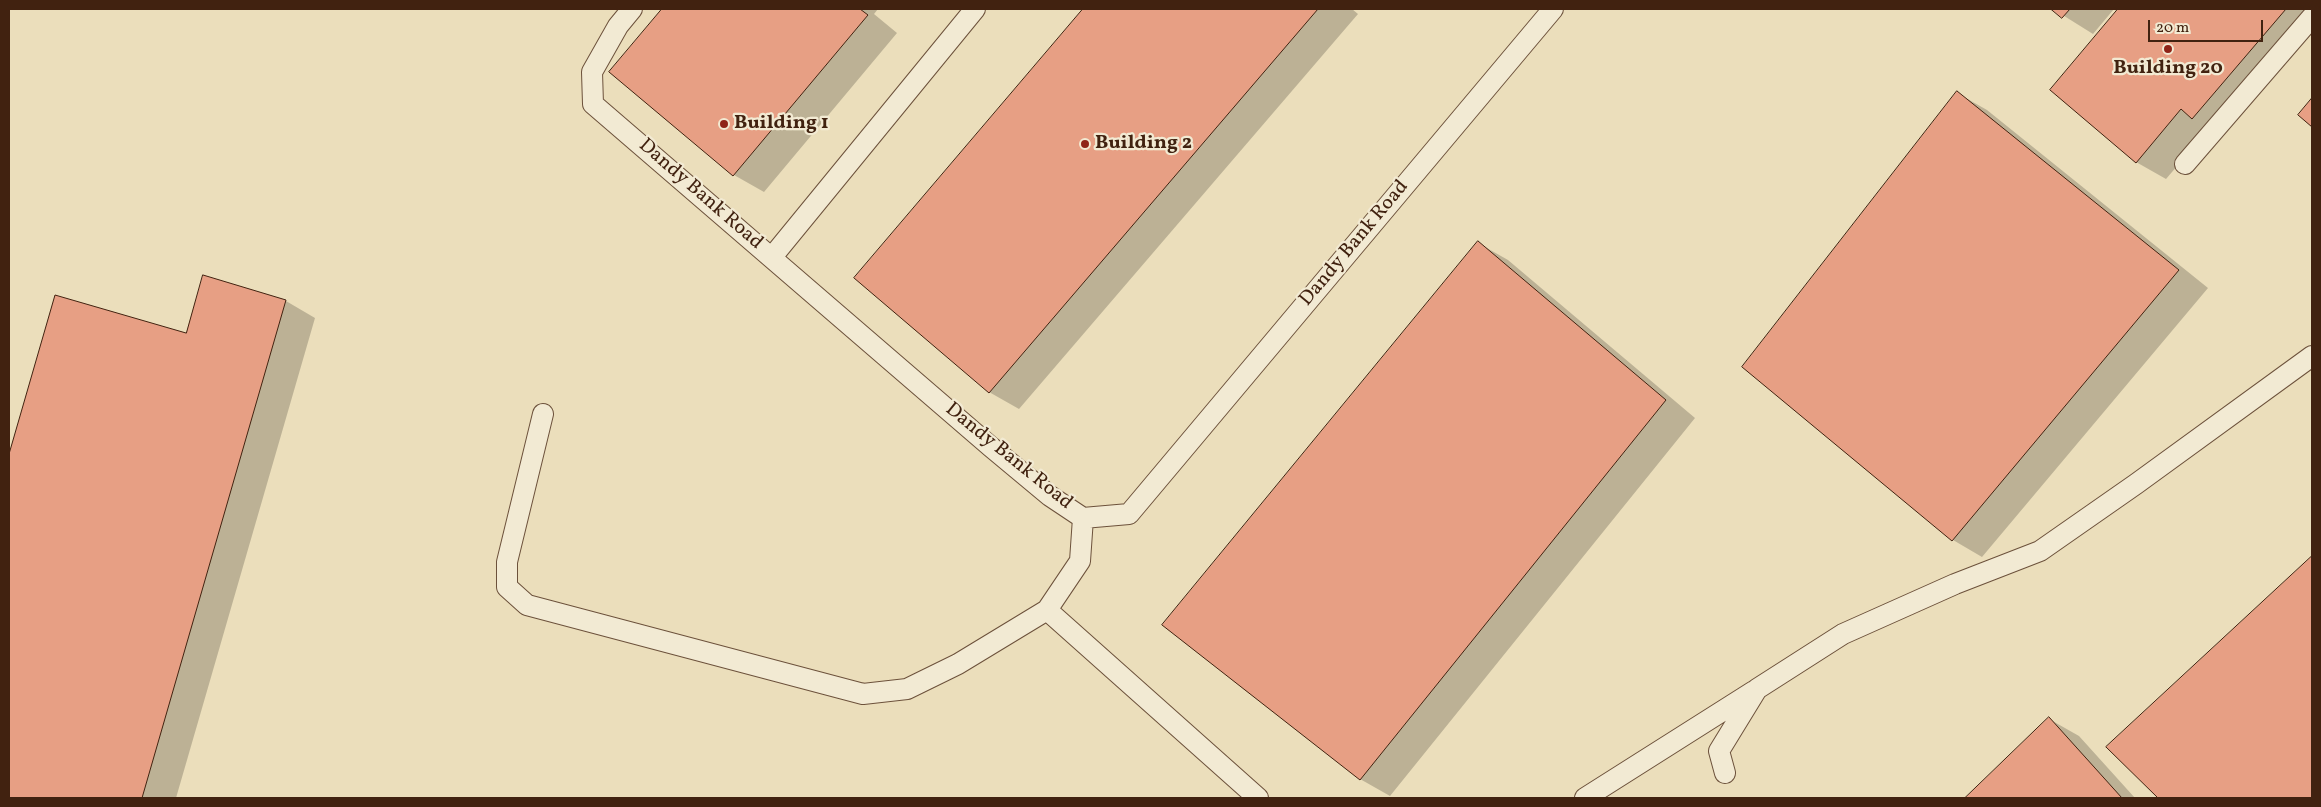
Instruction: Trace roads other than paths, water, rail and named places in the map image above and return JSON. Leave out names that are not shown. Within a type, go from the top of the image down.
[{"type":"lane","name":"Dandy Bank Road","points":[[632,9],[618,26],[592,72],[593,104],[1042,490],[1083,518],[1129,514],[1553,9]]},
{"type":"lane","points":[[772,257],[975,9]]},
{"type":"lane","points":[[2185,164],[2312,17]]},
{"type":"lane","points":[[1584,798],[1843,634],[1956,584],[2040,551],[2312,356]]},
{"type":"lane","points":[[543,414],[507,562],[507,587],[527,605],[863,694],[907,689],[958,664],[1047,610],[1080,562],[1083,518]]},
{"type":"lane","points":[[1047,610],[1258,798]]},
{"type":"lane","points":[[1725,773],[1719,751],[1757,688]]},
{"type":"place","name":"Building 20","points":[[2168,49]]},
{"type":"place","name":"Building 1","points":[[724,124]]},
{"type":"place","name":"Building 2","points":[[1085,144]]}]
